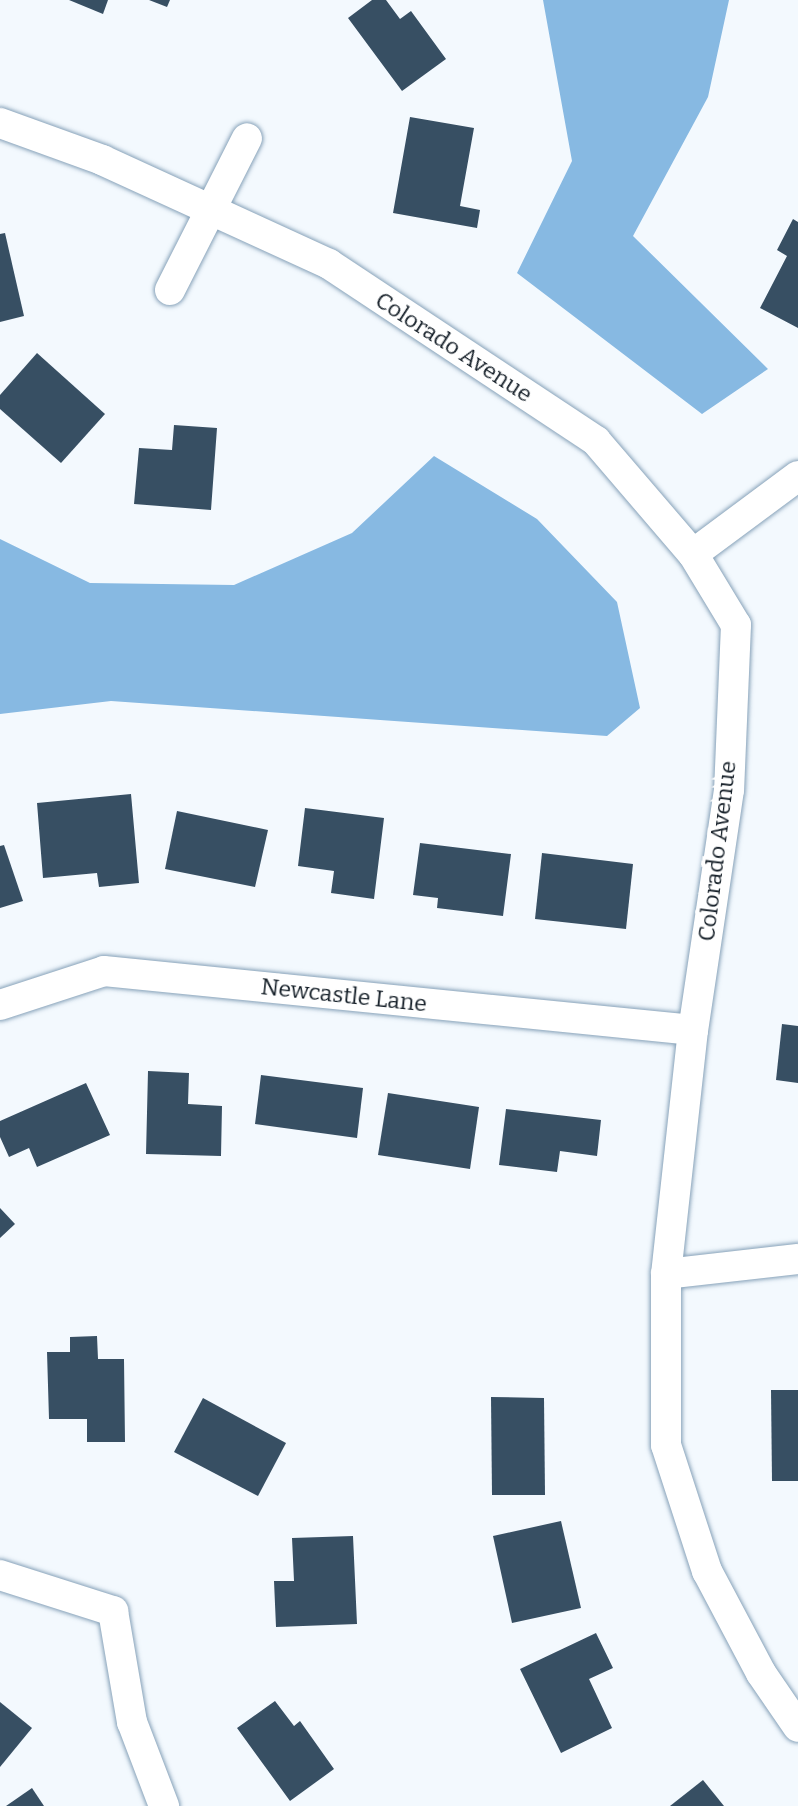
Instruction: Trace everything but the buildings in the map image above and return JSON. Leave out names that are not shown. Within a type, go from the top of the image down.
[{"type":"street","name":"Colorado Avenue","points":[[0,123],[212,208],[329,264],[596,441],[693,554],[736,625],[729,790],[693,1030],[666,1274],[666,1445],[707,1571],[761,1673],[798,1727]]},
{"type":"street","points":[[170,290],[247,138]]},
{"type":"street","points":[[693,554],[798,476]]},
{"type":"street","name":"Newcastle Lane","points":[[0,1005],[104,971],[693,1030]]},
{"type":"street","points":[[666,1274],[798,1259]]},
{"type":"street","points":[[0,1575],[113,1611],[132,1722],[163,1806]]},
{"type":"water","points":[[543,0],[729,0],[708,97],[633,236],[768,369],[702,414],[517,273],[572,161]]},
{"type":"water","points":[[434,456],[537,519],[617,602],[640,708],[607,736],[111,701],[0,714],[0,539],[90,583],[234,585],[352,533]]}]
